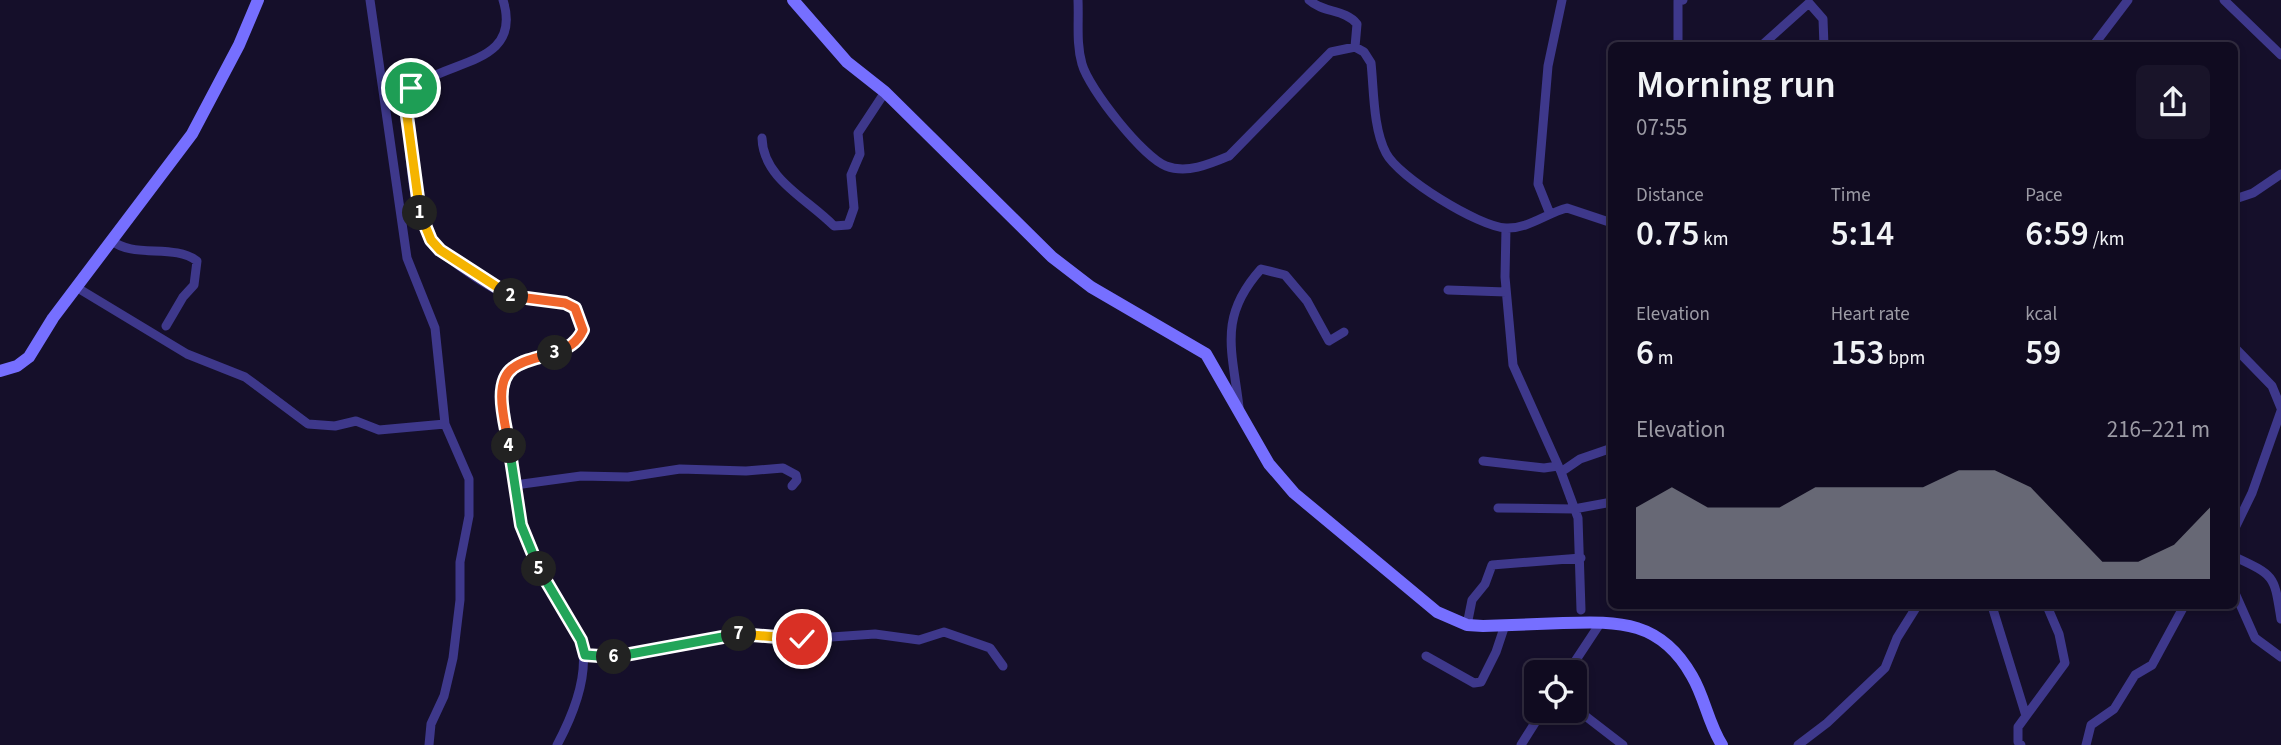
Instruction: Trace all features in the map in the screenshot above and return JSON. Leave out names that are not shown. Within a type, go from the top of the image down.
[{"type":"main road","points":[[0,371],[17,366],[29,357],[76,287],[192,134],[208,107],[258,0]]},
{"type":"main road","points":[[793,0],[847,62],[885,92],[1052,257],[1091,287],[1206,354],[1269,464],[1294,493],[1437,612],[1467,625],[1601,622],[1636,625],[1660,639],[1682,660],[1694,679],[1712,729],[1721,745]]},
{"type":"street","points":[[370,0],[407,258],[435,328],[445,424],[469,479],[469,516],[460,562],[460,600],[453,658],[444,696],[431,724],[429,745]]},
{"type":"street","points":[[503,0],[506,9],[503,32],[495,47],[478,60],[433,75],[411,88],[405,101],[415,189],[422,223],[431,240],[468,271],[512,296],[565,303],[575,308],[581,319],[583,330],[569,347],[521,363],[511,369],[503,381],[503,408],[521,525],[530,553],[581,640],[585,655],[581,684],[557,745]]},
{"type":"street","points":[[1078,0],[1081,63],[1090,87],[1152,158],[1181,169],[1208,165],[1229,156],[1331,52],[1355,47],[1364,52],[1371,63],[1380,131],[1390,160],[1404,174],[1487,224],[1506,228],[1525,225],[1567,208],[1608,222]]},
{"type":"street","points":[[1309,0],[1319,9],[1352,18],[1357,24],[1355,47]]},
{"type":"street","points":[[1550,214],[1538,184],[1548,66],[1562,0]]},
{"type":"street","points":[[1678,42],[1680,0]]},
{"type":"street","points":[[2096,42],[2128,0]]},
{"type":"street","points":[[2224,0],[2281,55]]},
{"type":"street","points":[[1765,42],[1809,3],[1824,19],[1824,42]]},
{"type":"street","points":[[762,138],[762,150],[785,186],[799,193],[834,226],[848,225],[854,208],[851,175],[860,154],[858,133],[885,92]]},
{"type":"street","points":[[2238,198],[2253,193],[2281,174]]},
{"type":"street","points":[[1506,228],[1503,248],[1513,365],[1560,469],[1574,509],[1581,558],[1581,610]]},
{"type":"street","points":[[111,240],[123,248],[152,249],[197,261],[194,285],[183,297],[166,326]]},
{"type":"street","points":[[1240,416],[1229,328],[1242,291],[1261,269],[1285,275],[1307,300],[1329,341],[1344,332]]},
{"type":"street","points":[[76,287],[187,354],[245,377],[308,424],[335,426],[356,421],[379,430],[445,424]]},
{"type":"street","points":[[1448,290],[1506,292]]},
{"type":"street","points":[[2238,351],[2272,386],[2281,409],[2252,493],[2238,522]]},
{"type":"street","points":[[1483,461],[1560,469],[1608,449]]},
{"type":"street","points":[[515,485],[581,476],[628,477],[680,469],[746,471],[783,468],[796,475],[797,480],[792,486]]},
{"type":"street","points":[[1498,508],[1574,509],[1608,503]]},
{"type":"street","points":[[1467,625],[1472,600],[1485,584],[1492,565],[1581,558]]},
{"type":"street","points":[[2238,559],[2270,575],[2276,588],[2281,619]]},
{"type":"street","points":[[2238,600],[2255,638],[2281,657]]},
{"type":"street","points":[[1798,745],[1827,723],[1885,668],[1897,638],[1915,609]]},
{"type":"street","points":[[1993,609],[2026,716]]},
{"type":"street","points":[[2018,744],[2018,727],[2065,663],[2059,634],[2048,609]]},
{"type":"street","points":[[2086,745],[2091,725],[2115,709],[2135,675],[2152,665],[2183,609]]},
{"type":"street","points":[[1576,660],[1601,622]]},
{"type":"street","points":[[1426,656],[1474,683],[1480,682],[1496,652],[1506,625]]},
{"type":"street","points":[[585,655],[620,657],[734,633],[802,639],[875,634],[919,640],[944,632],[990,648],[1003,666]]},
{"type":"street","points":[[1587,717],[1623,745]]},
{"type":"street","points":[[1521,745],[1535,723]]},
{"type":"route","points":[[411,88],[405,101],[415,189],[422,223],[431,240],[468,271],[496,288],[512,296],[565,303],[575,308],[581,319],[583,330],[579,338],[569,347],[511,369],[503,381],[502,393],[521,525],[530,553],[581,640],[585,655],[620,657],[734,633],[802,639]]}]
